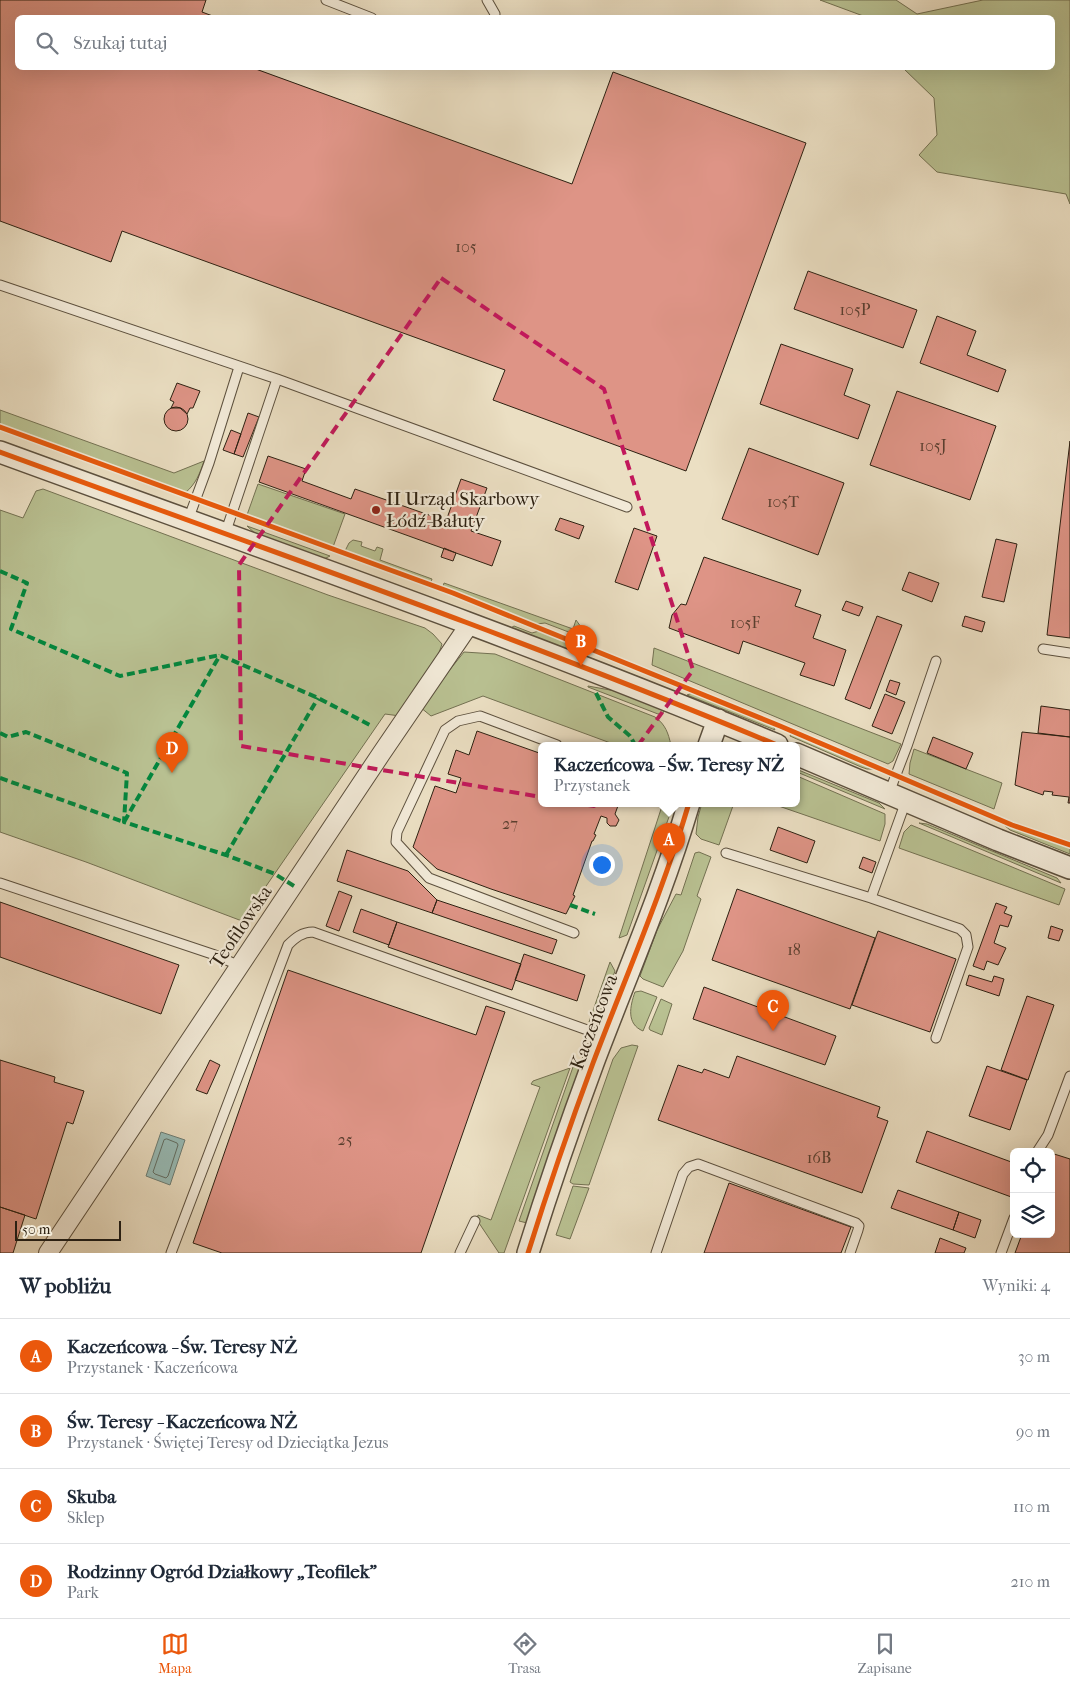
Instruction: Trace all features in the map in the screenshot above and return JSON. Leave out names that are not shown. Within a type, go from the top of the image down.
[{"type":"street","points":[[0,452],[590,669],[769,742]]},
{"type":"street","name":"Teofilowska","points":[[48,1253],[469,625]]},
{"type":"street","points":[[710,742],[718,720]]},
{"type":"street","points":[[800,756],[1031,854],[1070,868]]},
{"type":"street","name":"Kaczeńcowa","points":[[528,1253],[590,1072],[657,897],[688,807]]},
{"type":"lane","points":[[326,0],[364,15]]},
{"type":"lane","points":[[487,0],[495,15]]},
{"type":"lane","points":[[0,285],[277,379],[627,507]]},
{"type":"lane","points":[[188,521],[240,367]]},
{"type":"lane","points":[[224,534],[277,379]]},
{"type":"lane","points":[[1043,649],[1070,653]]},
{"type":"lane","points":[[871,898],[908,746],[936,661]]},
{"type":"lane","points":[[549,742],[480,716],[458,721],[445,730],[397,832],[396,842],[430,878],[574,933]]},
{"type":"lane","points":[[726,853],[871,898],[960,929],[966,935],[968,947],[936,1038]]},
{"type":"lane","points":[[0,883],[200,950],[240,966]]},
{"type":"lane","points":[[171,1253],[288,945],[301,934],[313,932],[604,1036]]},
{"type":"lane","points":[[1040,1148],[1048,1135],[1070,1076]]},
{"type":"lane","points":[[656,1253],[683,1174],[689,1167],[698,1164],[856,1223],[859,1226],[850,1253]]},
{"type":"lane","points":[[460,1253],[475,1222]]},
{"type":"lane","points":[[1001,1253],[1010,1229]]},
{"type":"highlighted area","points":[[441,278],[604,389],[693,670],[594,806],[241,746],[239,565]]},
{"type":"green space","points":[[820,0],[896,0],[917,14],[983,0],[1070,0],[1070,204],[1066,194],[937,172],[919,155],[937,135],[934,98],[905,70],[1055,70],[1055,15],[861,15]]},
{"type":"green space","points":[[0,410],[174,473],[204,461],[195,482],[185,493],[0,425]]},
{"type":"green space","points":[[258,484],[345,514],[333,547],[247,515]]},
{"type":"green space","points":[[43,489],[328,595],[425,628],[442,644],[434,667],[400,716],[385,714],[242,921],[86,862],[0,832],[0,510],[23,518],[36,491]]},
{"type":"green space","points":[[247,526],[330,556],[324,559],[258,536]]},
{"type":"green space","points":[[353,540],[362,542],[361,546],[375,551],[377,547],[383,549],[380,560],[432,579],[431,582],[345,551]]},
{"type":"green space","points":[[444,583],[573,629],[576,620],[581,627],[579,636],[545,623],[537,624],[443,587]]},
{"type":"green space","points":[[514,626],[532,633],[539,631],[575,645],[571,649],[565,650],[509,629]]},
{"type":"green space","points":[[654,648],[901,744],[893,761],[888,764],[652,665]]},
{"type":"green space","points":[[464,652],[495,654],[655,717],[666,729],[670,742],[608,742],[483,696],[431,716],[420,707]]},
{"type":"green space","points":[[588,686],[621,692],[664,711],[658,714]]},
{"type":"green space","points":[[692,693],[773,726],[775,730],[687,695]]},
{"type":"green space","points":[[791,733],[874,769],[861,767],[790,736]]},
{"type":"green space","points":[[914,749],[1002,783],[994,809],[909,774]]},
{"type":"green space","points":[[800,771],[879,803],[885,809],[800,773]]},
{"type":"green space","points":[[800,777],[885,814],[885,824],[880,841],[782,807],[800,807]]},
{"type":"green space","points":[[662,807],[668,807],[670,814],[627,935],[619,938]]},
{"type":"green space","points":[[701,807],[733,807],[719,845],[701,839],[696,834]]},
{"type":"green space","points":[[919,823],[927,824],[1057,878],[1061,883]]},
{"type":"green space","points":[[911,825],[1065,889],[1059,905],[899,848],[904,832]]},
{"type":"green space","points":[[1004,825],[1070,847],[1070,854],[1010,830]]},
{"type":"green space","points":[[699,852],[711,857],[697,896],[701,899],[683,951],[663,987],[640,976],[657,930],[676,894],[681,895],[695,853]]},
{"type":"green space","points":[[610,962],[615,971],[599,1015],[589,1022]]},
{"type":"green space","points":[[641,991],[657,997],[643,1031],[634,1024],[631,1014],[635,992]]},
{"type":"green space","points":[[661,999],[672,1004],[662,1035],[649,1028]]},
{"type":"green space","points":[[632,1045],[638,1046],[589,1185],[573,1184],[570,1182],[613,1059],[621,1048]]},
{"type":"green space","points":[[573,1067],[578,1067],[580,1071],[527,1223],[519,1221]]},
{"type":"green space","points":[[570,1068],[504,1253],[499,1253],[477,1220],[478,1215],[491,1220],[540,1087],[531,1084],[533,1081]]},
{"type":"green space","points":[[573,1186],[589,1188],[570,1239],[556,1235]]},
{"type":"water","points":[[161,1132],[185,1140],[170,1185],[146,1176]]},
{"type":"building","points":[[0,0],[206,0],[202,12],[210,15],[15,15],[15,70],[258,70],[572,184],[613,72],[806,143],[686,471],[493,400],[505,370],[122,231],[111,262],[0,221]]},
{"type":"building","points":[[808,271],[917,310],[903,348],[794,309]]},
{"type":"building","points":[[937,316],[976,331],[967,355],[1006,370],[998,392],[920,363]]},
{"type":"building","points":[[781,344],[853,369],[844,395],[870,405],[858,439],[760,404]]},
{"type":"building","points":[[177,383],[200,391],[193,408],[190,408],[187,414],[180,408],[171,408],[174,402],[170,400]]},
{"type":"building","points":[[897,391],[996,426],[970,500],[870,465]]},
{"type":"building","points":[[176,407],[181,408],[187,414],[187,424],[181,430],[176,431],[171,430],[165,424],[164,419],[165,414],[171,408]]},
{"type":"building","points":[[248,413],[259,417],[243,457],[234,454]]},
{"type":"building","points":[[231,430],[241,434],[234,454],[223,450]]},
{"type":"building","points":[[1070,441],[1070,638],[1047,635]]},
{"type":"building","points":[[749,448],[844,483],[818,555],[722,519]]},
{"type":"building","name":"II Urząd Skarbowy Łódź-Bałuty","points":[[268,456],[306,469],[302,481],[351,499],[355,489],[446,521],[461,479],[487,488],[471,531],[501,541],[492,566],[259,482]]},
{"type":"building","points":[[560,518],[584,526],[579,539],[555,530]]},
{"type":"building","points":[[634,528],[657,536],[638,590],[615,582]]},
{"type":"building","points":[[996,539],[1017,544],[1004,602],[982,597]]},
{"type":"building","points":[[444,548],[456,553],[453,561],[441,557]]},
{"type":"building","points":[[704,557],[801,590],[795,606],[821,615],[813,638],[846,650],[834,686],[800,675],[805,663],[743,641],[739,654],[669,628],[672,615],[681,604],[686,605]]},
{"type":"building","points":[[909,572],[939,583],[932,602],[902,590]]},
{"type":"building","points":[[846,601],[863,607],[859,616],[842,610]]},
{"type":"building","points":[[877,616],[902,625],[870,709],[845,699]]},
{"type":"building","points":[[965,616],[985,622],[982,632],[962,626]]},
{"type":"building","points":[[890,680],[900,683],[896,695],[886,691]]},
{"type":"building","points":[[885,694],[905,702],[892,734],[872,726]]},
{"type":"building","points":[[1041,706],[1070,710],[1070,737],[1038,733]]},
{"type":"building","points":[[477,731],[538,753],[538,807],[618,807],[615,814],[619,820],[616,826],[610,826],[607,823],[607,818],[601,816],[594,834],[596,835],[592,841],[573,895],[575,896],[566,914],[437,869],[413,847],[435,786],[456,793],[461,778],[448,774],[456,750],[469,755]]},
{"type":"building","points":[[1022,732],[1070,737],[1070,803],[1068,803],[1069,797],[1052,795],[1053,792],[1044,791],[1043,795],[1015,785]]},
{"type":"building","points":[[933,737],[973,753],[966,769],[927,753]]},
{"type":"building","points":[[778,827],[815,841],[807,863],[770,850]]},
{"type":"building","points":[[347,850],[408,871],[437,900],[432,913],[337,881]]},
{"type":"building","points":[[863,857],[876,862],[872,873],[859,868]]},
{"type":"building","points":[[737,889],[875,938],[850,1009],[712,960]]},
{"type":"building","points":[[339,891],[352,896],[339,931],[326,926]]},
{"type":"building","points":[[437,900],[557,940],[552,954],[432,913]]},
{"type":"building","points":[[0,902],[179,965],[161,1014],[0,957]]},
{"type":"building","points":[[996,903],[1007,907],[1004,913],[1012,916],[1008,927],[1000,925],[994,943],[1006,948],[998,965],[987,961],[984,970],[973,966]]},
{"type":"building","points":[[361,909],[397,922],[389,945],[353,932]]},
{"type":"building","points":[[397,922],[521,964],[512,990],[388,947]]},
{"type":"building","points":[[1051,926],[1063,930],[1059,941],[1048,938]]},
{"type":"building","points":[[878,931],[956,959],[930,1032],[852,1005]]},
{"type":"building","points":[[524,954],[585,975],[577,1001],[515,980]]},
{"type":"building","points":[[288,970],[476,1035],[486,1006],[505,1012],[421,1253],[222,1253],[193,1243]]},
{"type":"building","points":[[969,975],[992,982],[994,976],[1004,979],[999,996],[966,985]]},
{"type":"building","points":[[704,987],[836,1036],[825,1065],[693,1019]]},
{"type":"building","points":[[1027,996],[1054,1005],[1028,1080],[1001,1070]]},
{"type":"building","points":[[737,1056],[880,1107],[877,1117],[888,1121],[862,1193],[658,1120],[678,1065],[702,1073],[704,1069],[729,1078]]},
{"type":"building","points":[[0,1060],[55,1077],[54,1082],[84,1091],[73,1124],[67,1122],[36,1219],[0,1207]]},
{"type":"building","points":[[210,1060],[220,1065],[207,1094],[196,1090]]},
{"type":"building","points":[[987,1066],[1027,1080],[1010,1130],[969,1116]]},
{"type":"building","points":[[927,1131],[1010,1162],[1010,1197],[916,1162]]},
{"type":"building","points":[[1055,1154],[1070,1159],[1070,1253],[1015,1253],[1021,1238],[1055,1238]]},
{"type":"building","points":[[729,1183],[851,1227],[841,1253],[704,1253]]},
{"type":"building","points":[[898,1190],[959,1212],[953,1230],[891,1208]]},
{"type":"building","points":[[0,1207],[25,1215],[13,1253],[0,1253]]},
{"type":"building","points":[[959,1212],[981,1220],[975,1238],[953,1230]]},
{"type":"building","points":[[940,1238],[966,1248],[964,1253],[935,1253]]},
{"type":"marked path","points":[[0,571],[27,583],[11,629],[120,676],[220,655],[318,698],[370,725]]},
{"type":"marked path","points":[[0,778],[124,822],[220,655]]},
{"type":"marked path","points":[[596,693],[608,717],[630,736],[633,742]]},
{"type":"marked path","points":[[226,855],[318,698]]},
{"type":"marked path","points":[[0,733],[8,737],[26,732],[127,773],[124,822],[226,855],[275,874],[294,886]]},
{"type":"marked path","points":[[570,905],[595,914]]},
{"type":"cycle path","points":[[0,427],[453,593],[780,726],[1012,825],[1070,845]]},
{"type":"cycle path","points":[[0,452],[487,630],[770,742]]},
{"type":"cycle path","points":[[528,1253],[576,1110],[656,901],[688,807]]},
{"type":"place","name":"II Urząd Skarbowy Łódź-Bałuty","points":[[376,510]]},
{"type":"place","name":"Św. Teresy - Kaczeńcowa NŻ","points":[[581,666]]},
{"type":"place","name":"Rodzinny Ogród Działkowy „Teofilek”","points":[[172,773]]},
{"type":"place","name":"Kaczeńcowa - Św. Teresy NŻ","points":[[669,864]]},
{"type":"place","name":"Skuba","points":[[773,1031]]}]
